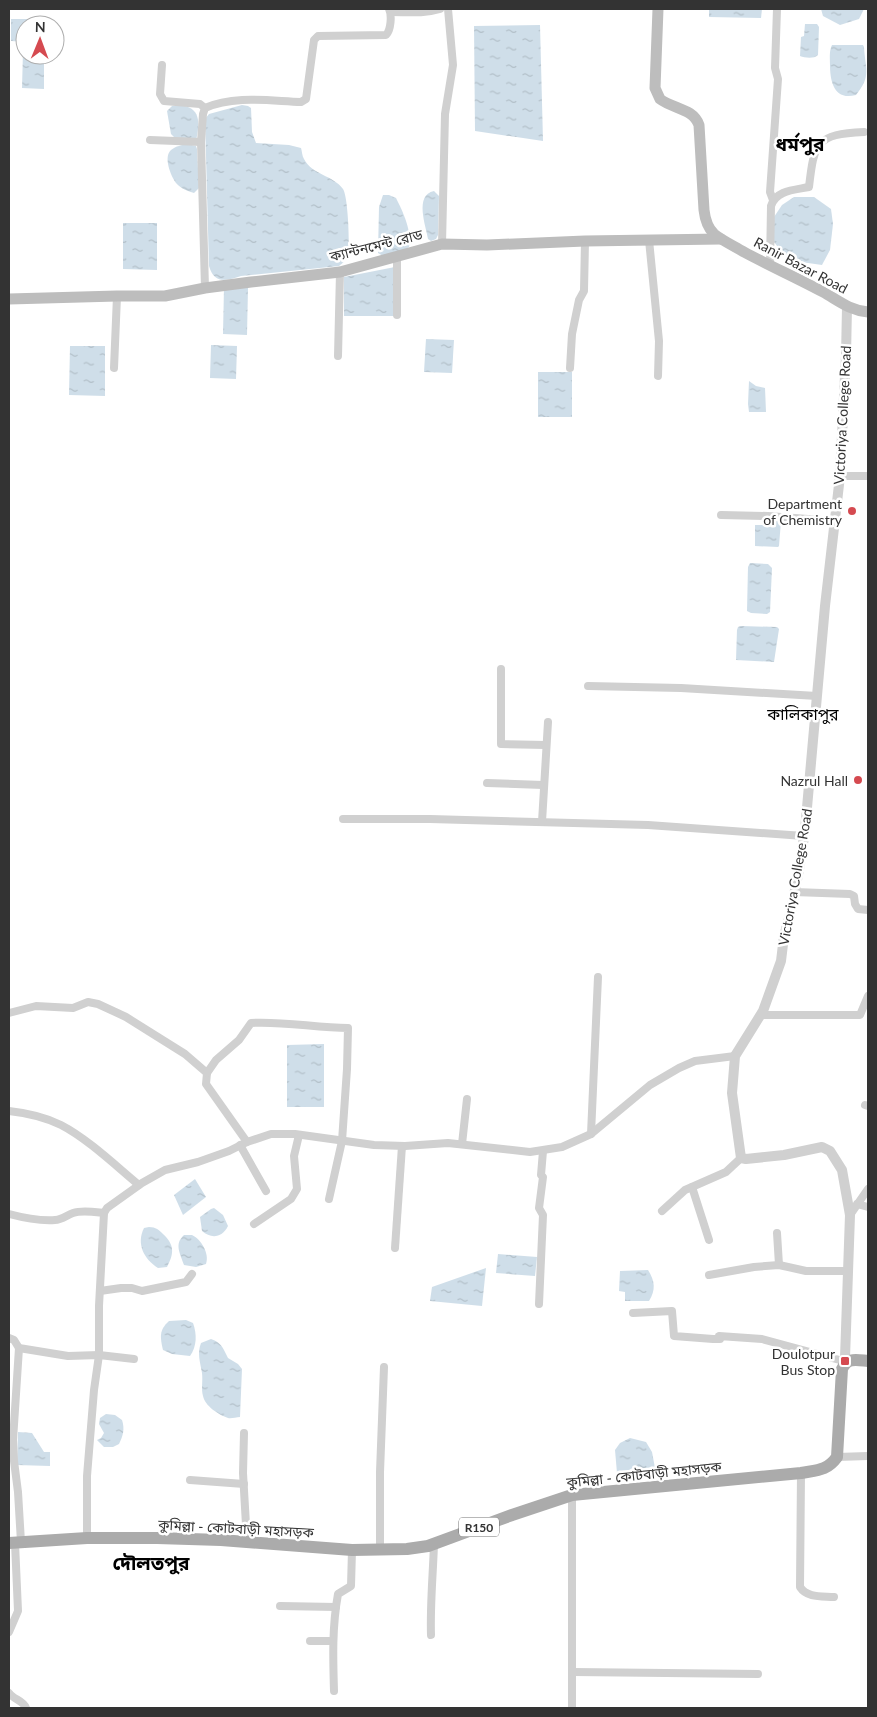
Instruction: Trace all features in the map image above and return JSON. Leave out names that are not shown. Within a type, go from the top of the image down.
[{"type":"main road","points":[[658,9],[655,88],[657,95],[665,102],[694,115],[697,120],[699,125],[705,220],[713,233],[721,239]]},
{"type":"main road","name":"ক্যান্টনমেন্ট রোড","points":[[9,299],[165,296],[205,288],[340,272],[442,244],[487,245],[721,239]]},
{"type":"main road","name":"Ranir Bazar Road","points":[[721,239],[770,266],[824,292],[847,308],[868,312]]},
{"type":"main road","points":[[837,1457],[842,1369],[847,1362],[855,1359],[868,1361]]},
{"type":"main road","name":"কুমিল্লা - কোটবাড়ী মহাসড়ক","points":[[15,1543],[87,1538],[157,1538],[247,1542],[352,1550],[408,1549],[434,1544],[572,1495],[801,1473],[824,1469],[831,1465],[837,1457]]},
{"type":"street","points":[[205,108],[225,102],[257,100],[301,102],[306,99],[314,40],[318,36],[386,35],[389,32],[390,10],[411,13],[440,9]]},
{"type":"street","points":[[442,244],[445,114],[453,64],[448,9]]},
{"type":"street","points":[[773,200],[770,192],[778,79],[775,68],[778,9]]},
{"type":"street","points":[[162,65],[160,94],[164,101],[200,104],[205,108]]},
{"type":"street","points":[[205,108],[201,142],[205,288]]},
{"type":"street","points":[[770,266],[771,206],[773,200],[782,193],[809,187],[812,163],[819,144],[838,134],[864,132]]},
{"type":"street","points":[[150,140],[201,142]]},
{"type":"street","points":[[649,240],[659,341],[658,376]]},
{"type":"street","points":[[570,368],[572,334],[579,300],[584,291],[585,241]]},
{"type":"street","points":[[397,257],[397,315]]},
{"type":"street","points":[[338,356],[340,272]]},
{"type":"street","points":[[114,368],[117,296]]},
{"type":"street","name":"Victoriya College Road","points":[[741,1158],[732,1093],[735,1056],[761,1015],[781,961],[784,936],[804,836],[840,476],[847,308]]},
{"type":"street","points":[[840,476],[868,476]]},
{"type":"street","points":[[721,515],[835,521]]},
{"type":"street","points":[[501,669],[501,744],[546,744]]},
{"type":"street","points":[[588,686],[681,688],[817,696]]},
{"type":"street","points":[[542,822],[548,722]]},
{"type":"street","points":[[487,783],[543,785]]},
{"type":"street","points":[[342,819],[430,818],[648,825],[804,836]]},
{"type":"street","points":[[794,892],[850,894],[854,896],[855,904],[858,908],[868,910]]},
{"type":"street","points":[[591,1134],[598,977]]},
{"type":"street","points":[[761,1015],[860,1015],[868,996]]},
{"type":"street","points":[[9,1013],[36,1006],[73,1008],[88,1002],[98,1004],[126,1017],[185,1054],[207,1073]]},
{"type":"street","points":[[266,1191],[244,1144],[206,1084],[207,1073],[216,1060],[239,1040],[251,1023],[294,1023],[331,1028],[348,1028],[342,1141],[330,1199]]},
{"type":"street","points":[[87,1538],[87,1476],[94,1390],[99,1355],[104,1213],[107,1208],[139,1185],[165,1170],[198,1162],[271,1134],[300,1134],[374,1145],[402,1146],[448,1143],[530,1152],[562,1147],[591,1134],[650,1085],[679,1068],[695,1061],[735,1056]]},
{"type":"street","points":[[462,1144],[467,1099]]},
{"type":"street","points":[[9,1111],[35,1115],[62,1126],[98,1150],[139,1185]]},
{"type":"street","points":[[254,1224],[291,1199],[297,1189],[294,1156],[300,1134]]},
{"type":"street","points":[[395,1248],[402,1146]]},
{"type":"street","points":[[662,1211],[685,1190],[726,1172],[741,1158],[784,1155],[816,1147],[827,1148],[842,1170],[850,1215],[845,1358],[847,1362]]},
{"type":"street","points":[[539,1304],[543,1215],[539,1208],[544,1177],[541,1175],[543,1151]]},
{"type":"street","points":[[692,1187],[709,1240]]},
{"type":"street","points":[[850,1215],[868,1189]]},
{"type":"street","points":[[857,1204],[868,1207]]},
{"type":"street","points":[[9,1214],[30,1219],[56,1220],[62,1219],[74,1212],[91,1211],[104,1213]]},
{"type":"street","points":[[777,1233],[779,1265]]},
{"type":"street","points":[[709,1275],[754,1267],[779,1265],[796,1270],[848,1271]]},
{"type":"street","points":[[100,1291],[121,1288],[132,1288],[142,1291],[186,1282],[192,1274]]},
{"type":"street","points":[[633,1313],[672,1311],[674,1336],[713,1339],[720,1339],[720,1336],[762,1339],[847,1362]]},
{"type":"street","points":[[9,1338],[14,1340],[19,1348],[14,1454],[18,1492],[15,1543],[18,1611],[9,1632]]},
{"type":"street","points":[[19,1348],[68,1356],[99,1355],[134,1358]]},
{"type":"street","points":[[380,1550],[380,1443],[384,1367]]},
{"type":"street","points":[[244,1433],[247,1542]]},
{"type":"street","points":[[837,1457],[868,1456]]},
{"type":"street","points":[[801,1473],[800,1587],[806,1593],[816,1596],[834,1597]]},
{"type":"street","points":[[190,1480],[244,1484]]},
{"type":"street","points":[[572,1495],[572,1708]]},
{"type":"street","points":[[431,1635],[430,1608],[434,1544]]},
{"type":"street","points":[[334,1691],[333,1641],[336,1607],[338,1594],[351,1586],[352,1550]]},
{"type":"street","points":[[280,1606],[336,1607]]},
{"type":"street","points":[[310,1641],[333,1641]]},
{"type":"street","points":[[573,1672],[758,1674]]},
{"type":"street","points":[[9,1694],[23,1703],[26,1708]]},
{"type":"water","points":[[709,9],[762,9],[761,18],[709,17]]},
{"type":"water","points":[[821,9],[864,9],[859,19],[840,25],[823,16]]},
{"type":"water","points":[[11,19],[15,19],[15,41],[11,41]]},
{"type":"water","points":[[805,24],[817,24],[819,27],[818,55],[814,57],[800,56],[801,37],[804,36]]},
{"type":"water","points":[[540,25],[543,141],[475,131],[474,26]]},
{"type":"water","points":[[832,45],[863,45],[864,47],[866,77],[856,95],[843,95],[838,92],[832,83],[830,50]]},
{"type":"water","points":[[23,65],[44,65],[44,89],[22,88]]},
{"type":"water","points":[[242,105],[251,108],[252,132],[256,143],[289,145],[301,148],[303,158],[312,168],[339,184],[343,189],[347,210],[349,249],[347,258],[339,266],[241,276],[226,280],[217,278],[211,272],[209,266],[205,119],[209,114]]},
{"type":"water","points":[[172,106],[186,106],[195,112],[198,122],[196,141],[175,138],[171,134],[167,111]]},
{"type":"water","points":[[187,144],[196,146],[197,149],[199,188],[194,193],[176,183],[168,162],[171,150]]},
{"type":"water","points":[[434,191],[439,196],[438,235],[436,239],[431,241],[428,239],[423,205],[424,198]]},
{"type":"water","points":[[383,195],[396,198],[406,222],[410,241],[409,247],[402,251],[383,256],[378,253],[379,207]]},
{"type":"water","points":[[794,197],[814,197],[831,209],[833,224],[830,250],[822,265],[794,261],[781,251],[774,242],[774,217],[782,205]]},
{"type":"water","points":[[123,223],[157,223],[157,270],[123,269]]},
{"type":"water","points":[[395,267],[394,316],[344,316],[344,277]]},
{"type":"water","points":[[224,287],[248,288],[247,335],[223,334]]},
{"type":"water","points":[[426,339],[454,340],[452,373],[424,372]]},
{"type":"water","points":[[211,345],[237,346],[236,379],[210,378]]},
{"type":"water","points":[[70,346],[105,346],[105,396],[69,395]]},
{"type":"water","points":[[538,372],[572,372],[572,417],[538,417]]},
{"type":"water","points":[[749,381],[756,386],[765,388],[766,412],[749,412]]},
{"type":"water","points":[[767,520],[781,521],[779,546],[755,546],[755,525],[767,525]]},
{"type":"water","points":[[750,563],[768,564],[772,568],[770,612],[767,614],[747,611],[748,567]]},
{"type":"water","points":[[741,626],[777,627],[779,629],[774,662],[736,660],[737,630]]},
{"type":"water","points":[[324,1044],[324,1107],[287,1107],[287,1045]]},
{"type":"water","points":[[195,1179],[206,1197],[183,1215],[174,1195]]},
{"type":"water","points":[[214,1208],[223,1215],[228,1226],[223,1233],[216,1236],[205,1234],[202,1231],[200,1217]]},
{"type":"water","points":[[149,1227],[159,1230],[170,1242],[172,1254],[167,1267],[158,1268],[145,1256],[141,1240],[144,1228]]},
{"type":"water","points":[[184,1235],[192,1235],[201,1243],[206,1251],[206,1264],[196,1267],[184,1265],[179,1242]]},
{"type":"water","points":[[498,1254],[537,1257],[535,1276],[496,1273]]},
{"type":"water","points":[[486,1268],[482,1306],[430,1301],[432,1287]]},
{"type":"water","points":[[648,1270],[654,1285],[649,1301],[625,1301],[625,1292],[619,1291],[620,1271]]},
{"type":"water","points":[[186,1320],[193,1323],[196,1340],[190,1356],[172,1354],[163,1350],[161,1334],[166,1324],[169,1321]]},
{"type":"water","points":[[211,1339],[220,1344],[228,1358],[242,1369],[240,1417],[224,1417],[213,1410],[204,1400],[199,1350],[201,1343]]},
{"type":"water","points":[[106,1414],[115,1415],[123,1423],[123,1432],[119,1444],[113,1447],[104,1447],[97,1440],[104,1433],[99,1424],[100,1418]]},
{"type":"water","points":[[18,1432],[32,1433],[44,1452],[50,1452],[50,1466],[17,1465]]},
{"type":"water","points":[[630,1438],[646,1442],[652,1452],[655,1468],[617,1473],[615,1450],[620,1443]]},
{"type":"place","name":"Department of Chemistry","points":[[852,511]]},
{"type":"place","name":"Nazrul Hall","points":[[858,780]]},
{"type":"place","name":"Doulotpur Bus Stop","points":[[845,1361]]},
{"type":"district","name":"ধর্মপুর","points":[[800,143]]},
{"type":"district","name":"কালিকাপুর","points":[[803,713]]},
{"type":"district","name":"দৌলতপুর","points":[[151,1562]]}]
